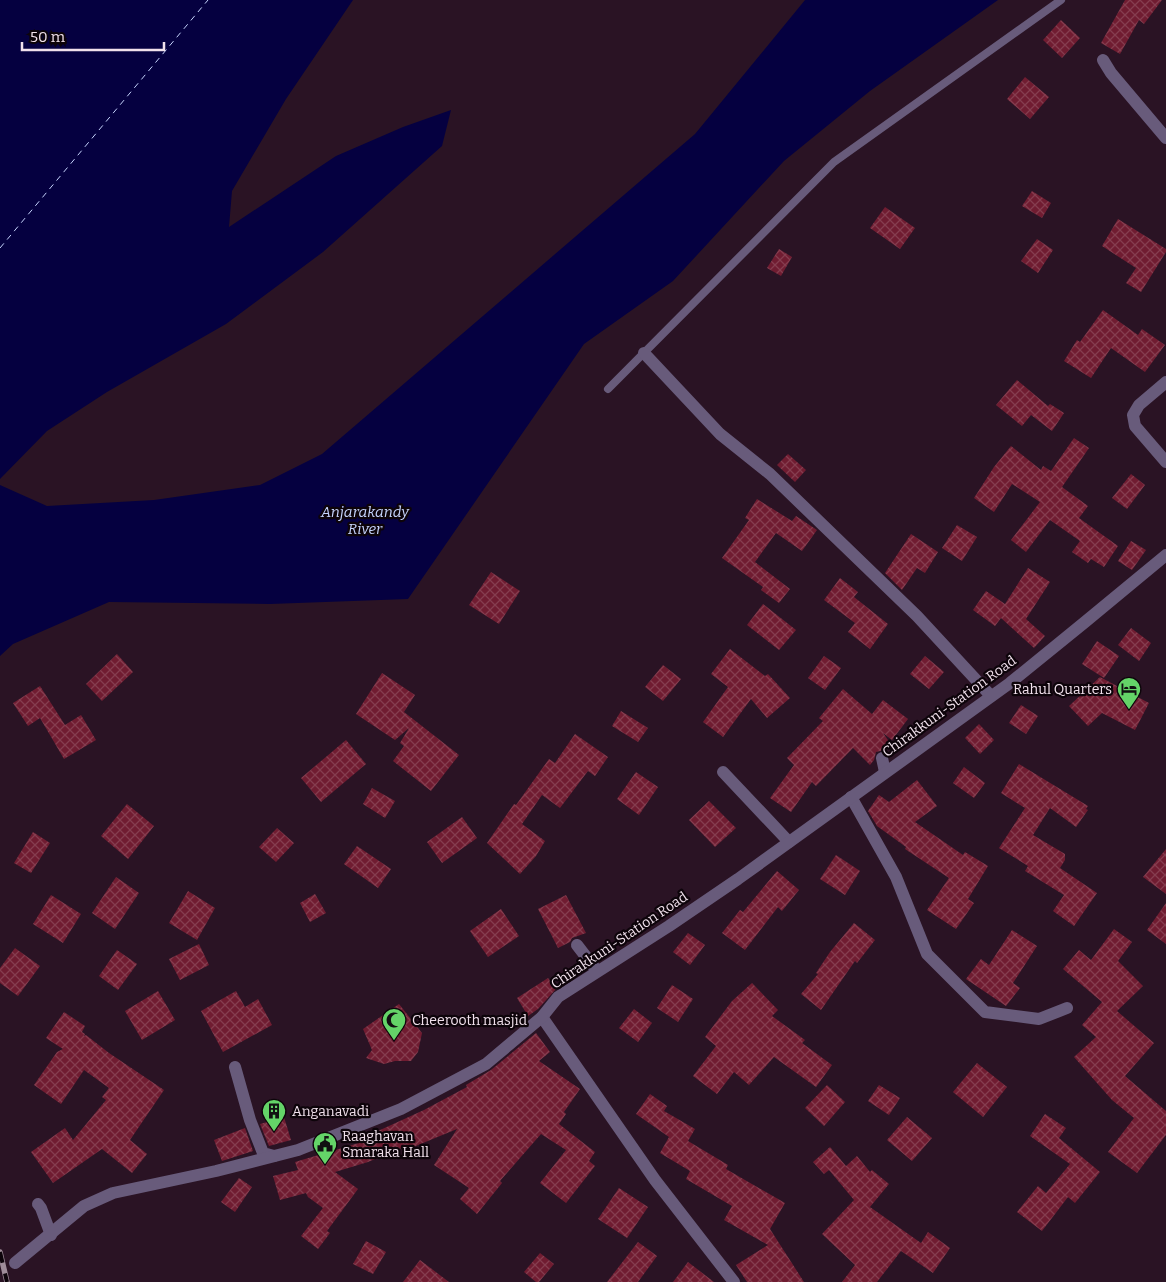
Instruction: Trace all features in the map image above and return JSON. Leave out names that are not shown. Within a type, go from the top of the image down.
[{"type":"street","points":[[1103,60],[1111,74],[1166,138]]},
{"type":"street","points":[[644,353],[720,434],[770,474],[917,616],[992,696]]},
{"type":"street","points":[[1166,382],[1139,405],[1132,415],[1135,426],[1166,462]]},
{"type":"street","name":"Chirakkuni-Station Road","points":[[15,1263],[84,1206],[113,1193],[216,1171],[298,1150],[401,1109],[486,1064],[542,1017],[558,997],[669,926],[992,696],[1166,555]]},
{"type":"street","points":[[882,758],[885,772]]},
{"type":"street","points":[[723,772],[789,842]]},
{"type":"street","points":[[851,797],[896,877],[927,954],[985,1012],[1038,1019],[1067,1008]]},
{"type":"street","points":[[577,945],[597,971]]},
{"type":"street","points":[[542,1017],[655,1180],[733,1281]]},
{"type":"street","points":[[235,1067],[250,1120],[263,1153],[274,1156]]},
{"type":"street","points":[[38,1204],[51,1235]]},
{"type":"lane","points":[[608,389],[834,162],[1061,0]]},
{"type":"water","points":[[0,0],[353,0],[286,99],[232,191],[229,227],[336,156],[403,127],[451,110],[442,146],[323,252],[226,324],[107,392],[47,431],[0,479]]},
{"type":"water","name":"Anjarakandy River","points":[[805,0],[998,0],[870,91],[784,161],[673,281],[584,344],[408,599],[270,604],[109,602],[13,644],[0,656],[0,485],[47,506],[154,500],[260,485],[322,454],[695,134]]},
{"type":"building","points":[[1125,0],[1162,0],[1144,24],[1139,20],[1120,54],[1101,43]]},
{"type":"building","points":[[1061,20],[1080,38],[1062,58],[1043,40]]},
{"type":"building","points":[[1025,77],[1049,97],[1030,119],[1007,99]]},
{"type":"building","points":[[1032,191],[1051,203],[1042,218],[1022,206]]},
{"type":"building","points":[[885,207],[915,228],[900,249],[870,228]]},
{"type":"building","points":[[1118,219],[1166,249],[1166,252],[1141,292],[1126,283],[1136,268],[1102,246]]},
{"type":"building","points":[[1037,239],[1053,250],[1038,273],[1021,261]]},
{"type":"building","points":[[779,249],[792,257],[781,276],[767,268]]},
{"type":"building","points":[[1103,310],[1138,335],[1142,329],[1165,345],[1145,372],[1111,348],[1091,378],[1064,361],[1077,340],[1080,342]]},
{"type":"building","points":[[1017,380],[1048,406],[1050,404],[1064,413],[1052,431],[1031,415],[1022,426],[996,405]]},
{"type":"building","points":[[1074,438],[1089,448],[1062,487],[1088,506],[1079,518],[1118,546],[1104,567],[1091,559],[1088,563],[1072,552],[1080,541],[1050,520],[1026,552],[1011,540],[1040,502],[1012,484],[994,512],[974,498],[994,467],[1011,446],[1041,470],[1043,466],[1051,471]]},
{"type":"building","points":[[788,454],[806,470],[795,482],[777,465]]},
{"type":"building","points":[[1131,474],[1145,485],[1127,509],[1112,498]]},
{"type":"building","points":[[757,499],[792,521],[796,516],[817,530],[802,551],[776,533],[755,562],[790,589],[779,603],[761,590],[763,587],[722,558],[749,520],[745,518]]},
{"type":"building","points":[[957,525],[977,537],[962,561],[942,548]]},
{"type":"building","points":[[911,534],[938,552],[925,573],[917,568],[902,590],[885,573]]},
{"type":"building","points":[[1131,541],[1146,550],[1132,570],[1118,561]]},
{"type":"building","points":[[1028,568],[1050,582],[1026,619],[1045,636],[1034,648],[1001,618],[995,626],[973,610],[986,591],[1005,604]]},
{"type":"building","points":[[491,572],[520,591],[499,624],[469,605]]},
{"type":"building","points":[[840,578],[858,592],[854,597],[888,624],[870,649],[848,632],[855,623],[824,600]]},
{"type":"building","points":[[763,604],[796,630],[779,650],[747,625]]},
{"type":"building","points":[[1131,628],[1151,643],[1139,661],[1118,645]]},
{"type":"building","points":[[1097,641],[1119,656],[1104,678],[1082,664]]},
{"type":"building","points":[[730,649],[765,676],[768,674],[790,698],[767,718],[751,699],[723,737],[703,722],[728,687],[711,674]]},
{"type":"building","points":[[117,654],[133,672],[102,701],[86,684]]},
{"type":"building","points":[[824,656],[841,668],[825,690],[808,678]]},
{"type":"building","points":[[925,656],[944,672],[929,689],[910,674]]},
{"type":"building","points":[[663,665],[681,679],[663,701],[645,687]]},
{"type":"building","points":[[382,673],[415,695],[404,712],[459,755],[431,791],[393,761],[404,746],[400,743],[409,728],[395,740],[356,714]]},
{"type":"building","points":[[1100,677],[1149,703],[1135,730],[1102,713],[1088,726],[1069,706]]},
{"type":"building","points":[[40,686],[65,725],[81,715],[96,740],[64,759],[40,718],[28,726],[13,703]]},
{"type":"building","points":[[843,689],[872,714],[883,700],[908,719],[892,740],[883,733],[890,743],[884,750],[876,752],[874,760],[870,765],[853,748],[816,786],[812,782],[791,812],[770,798],[794,765],[787,758],[823,721],[819,718]]},
{"type":"building","points":[[1021,705],[1038,716],[1026,734],[1009,723]]},
{"type":"building","points":[[621,711],[648,728],[638,742],[612,726]]},
{"type":"building","points":[[979,724],[994,740],[980,754],[965,738]]},
{"type":"building","points":[[575,734],[608,757],[595,776],[588,771],[560,808],[542,795],[522,824],[545,841],[536,856],[520,874],[487,843],[549,759],[555,763]]},
{"type":"building","points":[[346,740],[366,764],[321,802],[301,778]]},
{"type":"building","points":[[1019,764],[1088,806],[1086,809],[1088,810],[1076,827],[1050,808],[1033,835],[1065,854],[1065,860],[1060,868],[1097,893],[1074,926],[1053,911],[1064,895],[1025,871],[1028,866],[999,848],[1025,808],[1001,793]]},
{"type":"building","points":[[964,767],[985,783],[974,798],[953,783]]},
{"type":"building","points":[[636,772],[658,787],[639,815],[617,799]]},
{"type":"building","points":[[917,780],[937,806],[915,822],[963,855],[965,852],[988,866],[968,899],[974,903],[956,929],[927,910],[949,878],[905,849],[906,847],[877,826],[868,811],[879,795],[889,802]]},
{"type":"building","points":[[372,788],[395,801],[385,818],[363,804]]},
{"type":"building","points":[[709,801],[736,828],[715,847],[689,820]]},
{"type":"building","points":[[127,804],[154,826],[128,859],[101,836]]},
{"type":"building","points":[[462,817],[477,838],[442,863],[427,842]]},
{"type":"building","points":[[277,828],[294,843],[276,862],[259,847]]},
{"type":"building","points":[[33,832],[50,843],[31,873],[14,863]]},
{"type":"building","points":[[357,846],[391,869],[378,888],[344,864]]},
{"type":"building","points":[[1166,849],[1166,894],[1143,877]]},
{"type":"building","points":[[836,855],[860,871],[845,895],[820,879]]},
{"type":"building","points":[[777,871],[799,890],[782,911],[778,907],[745,950],[722,933],[740,910],[743,912]]},
{"type":"building","points":[[116,877],[139,893],[115,929],[92,913]]},
{"type":"building","points":[[188,891],[215,908],[197,940],[169,923]]},
{"type":"building","points":[[315,894],[326,913],[310,922],[300,903]]},
{"type":"building","points":[[51,895],[81,914],[63,943],[33,924]]},
{"type":"building","points":[[566,895],[586,933],[572,938],[570,942],[558,948],[538,909]]},
{"type":"building","points":[[1166,903],[1166,944],[1147,930]]},
{"type":"building","points":[[501,909],[519,936],[488,957],[470,931]]},
{"type":"building","points":[[854,923],[875,940],[857,963],[855,961],[821,1010],[801,994],[818,974],[816,973],[830,952]]},
{"type":"building","points":[[1114,929],[1132,942],[1118,961],[1143,986],[1117,1011],[1154,1043],[1125,1076],[1166,1111],[1166,1135],[1137,1173],[1108,1152],[1134,1118],[1112,1100],[1074,1057],[1096,1037],[1082,1025],[1102,1002],[1063,969],[1079,950],[1091,960]]},
{"type":"building","points":[[1012,930],[1037,946],[1013,983],[1020,988],[1006,1006],[966,979],[981,959],[989,965]]},
{"type":"building","points":[[688,933],[705,945],[690,965],[673,952]]},
{"type":"building","points":[[199,944],[209,965],[180,980],[169,959]]},
{"type":"building","points":[[15,948],[40,966],[18,996],[0,983],[0,968]]},
{"type":"building","points":[[117,950],[137,964],[118,990],[99,976]]},
{"type":"building","points":[[548,978],[556,989],[538,1009],[528,1016],[517,998]]},
{"type":"building","points":[[752,983],[778,1010],[772,1016],[805,1040],[802,1043],[832,1065],[816,1087],[774,1057],[749,1085],[734,1072],[717,1094],[693,1076],[716,1046],[705,1037],[732,1001]]},
{"type":"building","points":[[672,985],[693,999],[678,1022],[657,1008]]},
{"type":"building","points":[[158,991],[175,1020],[142,1040],[125,1011]]},
{"type":"building","points":[[236,991],[245,1007],[258,999],[272,1025],[223,1052],[201,1011]]},
{"type":"building","name":"Cheerooth masjid","points":[[399,1004],[422,1033],[418,1052],[411,1061],[395,1061],[384,1064],[366,1058],[372,1050],[363,1029]]},
{"type":"building","points":[[634,1009],[652,1023],[638,1042],[619,1028]]},
{"type":"building","points":[[64,1012],[85,1026],[82,1032],[85,1034],[84,1036],[86,1035],[164,1090],[130,1140],[147,1154],[132,1173],[102,1149],[53,1183],[31,1152],[65,1128],[73,1140],[106,1100],[102,1097],[109,1088],[84,1070],[61,1104],[34,1085],[57,1052],[63,1049],[46,1038]]},
{"type":"building","points":[[536,1033],[550,1052],[539,1061],[580,1089],[564,1112],[566,1114],[559,1124],[595,1152],[589,1161],[595,1166],[566,1203],[540,1183],[566,1150],[541,1134],[500,1181],[502,1183],[477,1214],[460,1199],[469,1188],[434,1165],[457,1129],[406,1150],[404,1147],[368,1162],[335,1172],[358,1189],[327,1231],[330,1233],[318,1249],[301,1236],[323,1208],[308,1197],[306,1193],[280,1200],[273,1176],[298,1170],[295,1162],[369,1140],[367,1136],[424,1110],[467,1087],[466,1085],[491,1070]]},
{"type":"building","points":[[977,1063],[1007,1087],[983,1117],[953,1092]]},
{"type":"building","points":[[827,1085],[845,1102],[824,1126],[805,1108]]},
{"type":"building","points":[[879,1085],[900,1098],[889,1115],[868,1101]]},
{"type":"building","points":[[650,1094],[667,1106],[664,1111],[695,1129],[688,1141],[728,1165],[726,1169],[785,1203],[770,1229],[804,1282],[747,1282],[736,1265],[768,1245],[724,1220],[732,1206],[686,1179],[690,1171],[660,1153],[669,1137],[636,1114]]},
{"type":"building","points":[[1045,1114],[1066,1128],[1059,1138],[1100,1172],[1075,1203],[1068,1197],[1042,1231],[1017,1212],[1038,1186],[1046,1193],[1070,1164],[1030,1136]]},
{"type":"building","name":"Anganavadi","points":[[284,1117],[291,1140],[269,1146],[260,1124]]},
{"type":"building","points":[[907,1117],[932,1138],[912,1161],[887,1140]]},
{"type":"building","points":[[245,1128],[253,1151],[222,1161],[214,1140]]},
{"type":"building","points":[[830,1147],[846,1166],[857,1156],[870,1172],[872,1170],[889,1184],[870,1207],[921,1243],[928,1232],[950,1248],[933,1273],[901,1251],[877,1282],[842,1282],[855,1265],[822,1234],[854,1200],[829,1170],[824,1174],[813,1162]]},
{"type":"building","points":[[239,1178],[252,1187],[235,1212],[221,1202]]},
{"type":"building","points":[[619,1188],[648,1207],[627,1238],[598,1219]]},
{"type":"building","points":[[366,1241],[386,1252],[373,1274],[353,1264]]},
{"type":"building","points":[[638,1242],[657,1256],[638,1282],[607,1282]]},
{"type":"building","points":[[540,1253],[554,1264],[539,1282],[536,1282],[524,1272]]},
{"type":"building","points":[[420,1260],[449,1282],[403,1282]]},
{"type":"building","points":[[688,1262],[714,1282],[673,1282]]},
{"type":"ferry route","points":[[0,248],[208,0]]},
{"type":"railway","points":[[0,1252],[7,1282]]},
{"type":"place","name":"Rahul Quarters","points":[[1129,710]]},
{"type":"place","name":"Cheerooth masjid","points":[[394,1041]]},
{"type":"place","name":"Anganavadi","points":[[274,1132]]},
{"type":"place","name":"Raaghavan Smaraka Hall","points":[[325,1165]]}]
